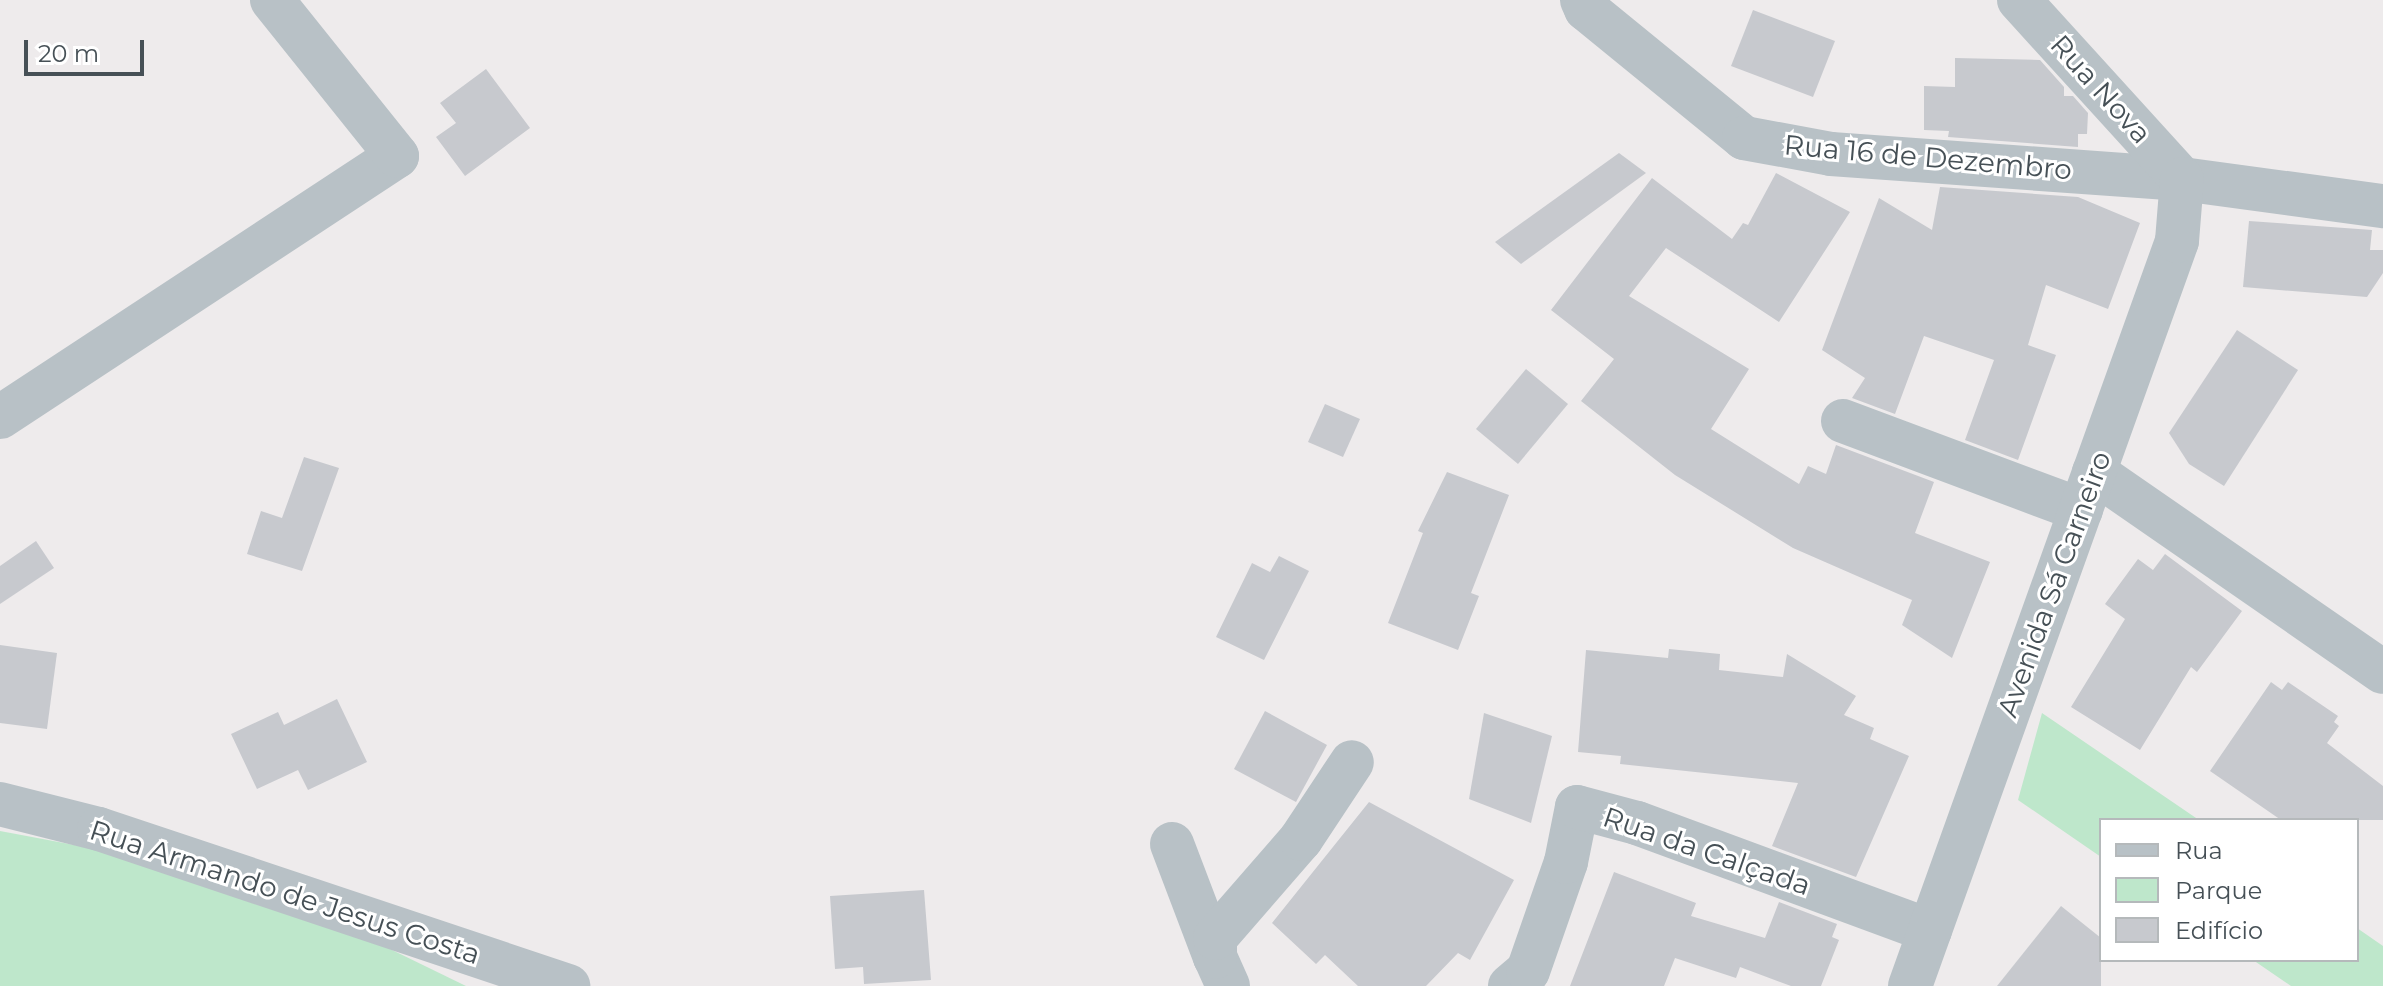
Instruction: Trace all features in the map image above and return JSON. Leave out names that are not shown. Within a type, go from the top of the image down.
[{"type":"street","points":[[0,417],[397,156],[272,0]]},
{"type":"street","name":"Rua 16 de Dezembro","points":[[1582,0],[1586,9],[1744,138],[1831,154],[2182,179],[2383,206]]},
{"type":"street","name":"Rua Nova","points":[[2019,0],[2182,179]]},
{"type":"street","name":"Avenida Sá Carneiro","points":[[1910,986],[2177,241],[2182,179]]},
{"type":"street","points":[[1843,421],[2088,491],[2383,672]]},
{"type":"street","points":[[1221,972],[1215,938],[1301,839],[1352,762]]},
{"type":"street","name":"Rua Armando de Jesus Costa","points":[[0,804],[99,829],[568,986]]},
{"type":"street","name":"Rua da Calçada","points":[[1510,986],[1528,971],[1566,862],[1577,807],[1637,823],[1930,931]]},
{"type":"street","points":[[1172,844],[1221,972]]},
{"type":"green space","points":[[2042,713],[2196,818],[2099,818],[2099,856],[2018,800]]},
{"type":"green space","points":[[0,831],[240,876],[466,986],[0,986]]},
{"type":"green space","points":[[2359,929],[2383,946],[2383,986],[2291,986],[2256,962],[2359,962]]},
{"type":"building","points":[[1753,10],[1835,41],[1813,97],[1731,66]]},
{"type":"building","points":[[1955,58],[2040,60],[2064,87],[2064,96],[2073,96],[2088,113],[2087,134],[2078,134],[2078,147],[1948,137],[1949,131],[1924,130],[1924,86],[1955,87]]},
{"type":"building","points":[[486,69],[530,128],[465,176],[436,137],[456,123],[440,103]]},
{"type":"building","points":[[1619,153],[1646,173],[1521,264],[1495,242]]},
{"type":"building","points":[[1776,173],[1850,212],[1779,322],[1666,248],[1629,296],[1749,369],[1711,429],[1799,484],[1808,466],[1826,474],[1836,445],[1934,482],[1915,533],[1990,562],[1952,658],[1902,625],[1912,600],[1793,548],[1675,475],[1581,401],[1614,359],[1551,310],[1652,178],[1732,239],[1743,223],[1748,225]]},
{"type":"building","points":[[1940,187],[2078,197],[2140,223],[2108,309],[2046,285],[2028,345],[2056,355],[2018,460],[1965,440],[1994,360],[1924,336],[1895,414],[1852,398],[1865,378],[1822,350],[1879,198],[1932,230]]},
{"type":"building","points":[[2249,221],[2372,230],[2370,250],[2383,250],[2383,273],[2367,297],[2243,287]]},
{"type":"building","points":[[2237,330],[2298,370],[2224,486],[2189,464],[2169,433]]},
{"type":"building","points":[[1526,369],[1568,404],[1518,464],[1476,429]]},
{"type":"building","points":[[1325,404],[1360,419],[1343,457],[1308,442]]},
{"type":"building","points":[[304,457],[339,468],[302,571],[247,554],[261,511],[282,518]]},
{"type":"building","points":[[1447,472],[1509,495],[1471,593],[1479,596],[1458,650],[1388,623],[1423,533],[1418,531]]},
{"type":"building","points":[[36,541],[54,568],[0,604],[0,566]]},
{"type":"building","points":[[2165,554],[2242,611],[2197,672],[2191,667],[2140,750],[2071,707],[2125,619],[2105,604],[2138,559],[2153,570]]},
{"type":"building","points":[[1279,556],[1309,571],[1264,660],[1216,637],[1252,563],[1270,572]]},
{"type":"building","points":[[0,645],[57,653],[47,729],[0,723]]},
{"type":"building","points":[[1669,649],[1720,654],[1719,670],[1783,677],[1787,654],[1856,696],[1844,715],[1874,728],[1870,739],[1909,756],[1856,877],[1772,846],[1798,783],[1620,764],[1621,756],[1578,752],[1586,650],[1668,658]]},
{"type":"building","points":[[2271,682],[2282,690],[2288,682],[2338,716],[2334,722],[2339,726],[2327,743],[2383,786],[2383,820],[2278,818],[2210,771]]},
{"type":"building","points":[[337,699],[367,762],[308,790],[298,770],[257,789],[231,734],[278,712],[284,725]]},
{"type":"building","points":[[1265,711],[1327,745],[1296,802],[1234,769]]},
{"type":"building","points":[[1484,713],[1552,736],[1531,823],[1469,799]]},
{"type":"building","points":[[1369,802],[1514,880],[1470,960],[1458,953],[1426,986],[1358,986],[1325,955],[1316,964],[1272,923]]},
{"type":"building","points":[[1614,872],[1696,903],[1691,916],[1765,938],[1779,902],[1837,924],[1832,937],[1839,940],[1821,986],[1791,986],[1740,967],[1736,978],[1675,958],[1664,986],[1570,986]]},
{"type":"building","points":[[924,890],[931,980],[864,984],[863,967],[835,969],[830,896]]},
{"type":"building","points":[[2061,906],[2099,936],[2101,986],[1997,986]]}]
